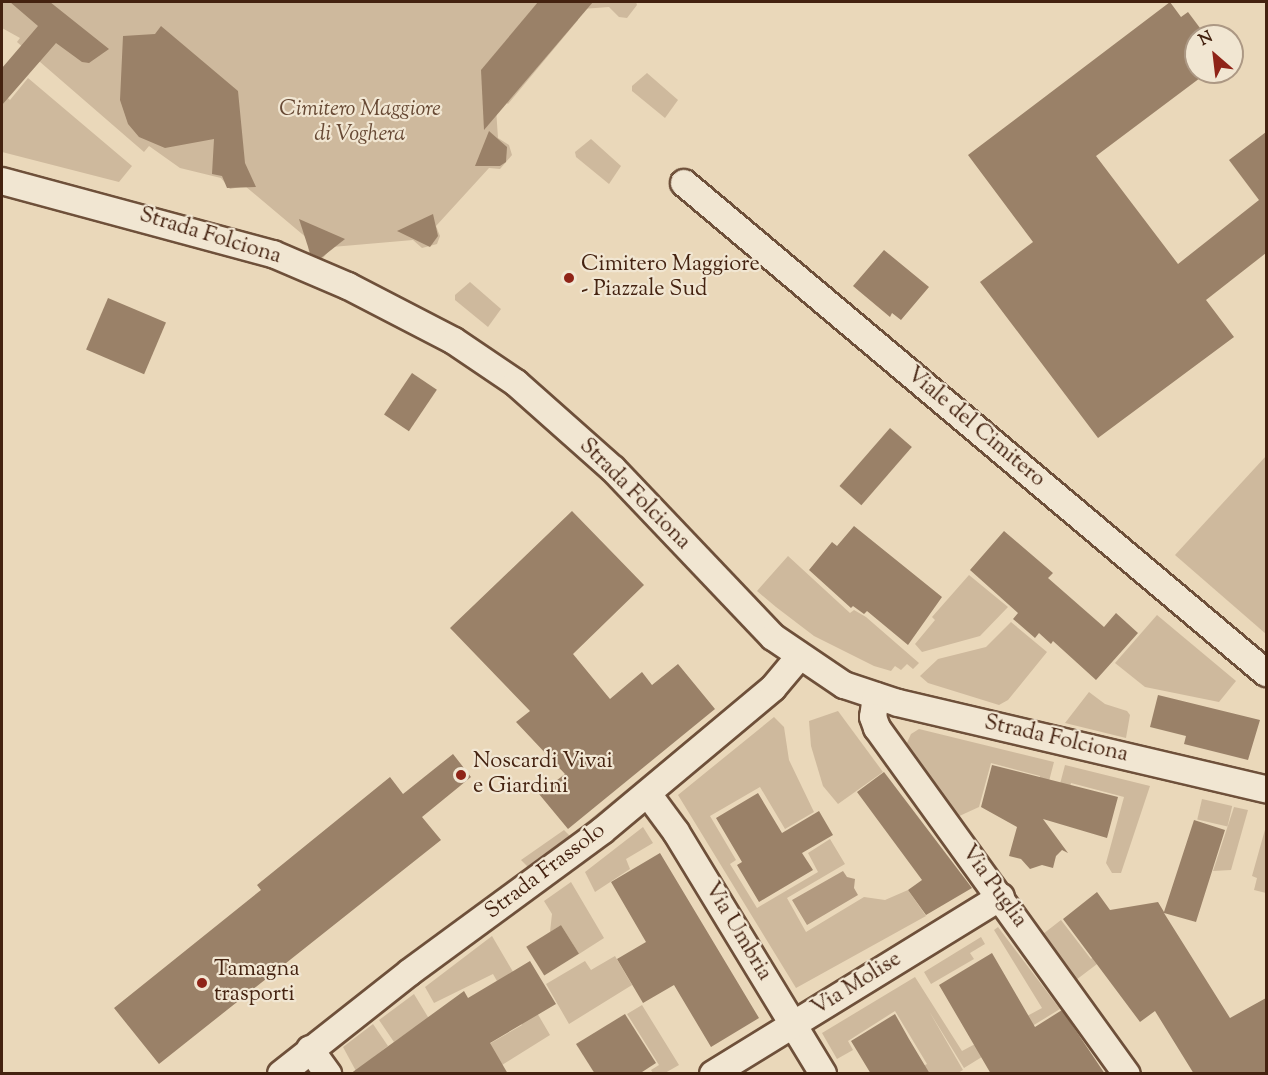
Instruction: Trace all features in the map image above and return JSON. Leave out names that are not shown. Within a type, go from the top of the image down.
[{"type":"street","name":"Strada Folciona","points":[[2,181],[273,254],[348,286],[454,341],[516,383],[613,469],[737,602],[799,657],[844,685],[876,696],[1266,789]]},
{"type":"street","name":"Viale del Cimitero","points":[[684,183],[1266,673]]},
{"type":"street","name":"Strada Frassolo","points":[[282,1074],[310,1049],[648,794],[773,688],[799,657]]},
{"type":"street","name":"Via Puglia","points":[[876,696],[873,717],[877,728],[1127,1074]]},
{"type":"street","name":"Via Umbria","points":[[648,794],[676,832],[823,1074]]},
{"type":"street","name":"Via Molise","points":[[713,1074],[1000,897]]},
{"type":"street","points":[[310,1049],[328,1074]]},
{"type":"green space","name":"Cimitero Maggiore di Voghera","points":[[2,2],[636,2],[637,5],[627,18],[619,17],[609,7],[568,10],[578,20],[508,104],[495,94],[498,138],[509,145],[512,155],[500,169],[489,168],[436,226],[440,236],[437,244],[422,248],[413,240],[332,247],[323,258],[309,254],[308,239],[245,186],[230,189],[221,178],[180,168],[149,146],[144,152],[17,42],[20,38],[2,28]]},
{"type":"green space","points":[[647,73],[678,100],[665,118],[632,91],[632,86]]},
{"type":"green space","points":[[28,78],[132,166],[119,182],[2,152],[2,93],[10,100]]},
{"type":"green space","points":[[591,139],[621,166],[609,184],[576,157],[575,152]]},
{"type":"green space","points":[[470,282],[501,309],[488,327],[455,300],[455,295]]},
{"type":"green space","points":[[1266,456],[1266,634],[1175,555]]},
{"type":"green space","points":[[788,556],[850,613],[854,610],[866,617],[919,663],[913,669],[907,664],[901,670],[895,666],[891,671],[874,666],[814,636],[776,607],[757,591]]},
{"type":"green space","points":[[969,575],[1008,607],[980,636],[922,652],[915,644],[935,620],[932,617]]},
{"type":"green space","points":[[1157,615],[1236,681],[1219,702],[1145,687],[1115,663]]},
{"type":"green space","points":[[1011,622],[1047,652],[1008,700],[999,705],[928,683],[920,676],[938,659],[986,647]]},
{"type":"green space","points":[[745,692],[749,697],[574,841],[529,868],[521,860],[564,830],[570,836]]},
{"type":"green space","points":[[1089,692],[1105,704],[1127,711],[1130,715],[1126,738],[1065,723]]},
{"type":"green space","points":[[838,711],[883,772],[838,804],[823,786],[811,746],[809,721]]},
{"type":"green space","points":[[774,717],[784,727],[789,760],[814,812],[785,829],[760,787],[710,816],[736,860],[730,864],[757,908],[818,872],[808,853],[830,839],[845,864],[787,898],[806,932],[864,897],[885,900],[908,890],[926,916],[796,988],[678,795]]},
{"type":"green space","points":[[919,729],[1054,762],[1048,785],[1039,783],[1040,776],[991,763],[979,807],[955,818],[905,747],[911,734]]},
{"type":"green space","points":[[1065,765],[1150,786],[1121,873],[1112,873],[1106,863],[1124,797],[1071,783],[1066,802],[1056,799]]},
{"type":"green space","points":[[1202,799],[1232,806],[1227,826],[1197,819]]},
{"type":"green space","points":[[1234,807],[1248,810],[1231,870],[1213,871]]},
{"type":"green space","points":[[1266,826],[1266,893],[1254,890],[1257,878],[1252,876]]},
{"type":"green space","points":[[643,827],[653,843],[626,859],[630,869],[595,892],[585,872]]},
{"type":"green space","points":[[571,882],[604,938],[579,954],[561,925],[550,932],[552,914],[544,901]]},
{"type":"green space","points":[[1061,920],[1091,959],[1096,954],[1101,961],[1076,980],[1043,934]]},
{"type":"green space","points":[[998,927],[1060,1009],[964,1068],[929,1011],[963,1070],[958,1073],[910,1073],[927,1064],[895,1011],[848,1041],[853,1050],[837,1059],[822,1033],[915,977],[962,1051],[1042,1008],[994,930]]},
{"type":"green space","points":[[492,936],[550,1035],[489,1073],[470,1055],[522,1025],[493,974],[434,1003],[425,987]]},
{"type":"green space","points":[[981,937],[985,944],[970,953],[974,959],[931,984],[924,972]]},
{"type":"green space","points":[[615,956],[632,985],[569,1024],[546,984],[585,961],[591,970]]},
{"type":"green space","points":[[414,994],[462,1073],[415,1027],[394,1042],[379,1020]]},
{"type":"green space","points":[[642,1005],[679,1065],[665,1073],[653,1073],[651,1070],[659,1065],[627,1014]]},
{"type":"green space","points":[[373,1024],[388,1046],[356,1071],[343,1047]]},
{"type":"shaded area","points":[[843,871],[847,877],[855,879],[854,888],[858,895],[807,925],[792,900]]},
{"type":"building","points":[[10,2],[50,2],[109,49],[89,63],[82,62],[56,43],[2,105],[2,68],[38,26]]},
{"type":"building","points":[[538,2],[593,2],[484,130],[481,70]]},
{"type":"building","points":[[1170,2],[1181,17],[1188,12],[1197,24],[1184,24],[1184,84],[1192,84],[1096,156],[1178,264],[1259,200],[1229,160],[1266,132],[1266,253],[1206,300],[1234,337],[1098,438],[980,282],[1033,242],[968,155]]},
{"type":"building","points":[[161,26],[238,91],[245,163],[256,187],[227,188],[222,176],[212,174],[214,139],[165,148],[139,137],[128,124],[120,100],[123,36],[155,34]]},
{"type":"building","points":[[489,131],[507,147],[506,162],[500,166],[475,166]]},
{"type":"building","points":[[433,214],[438,236],[430,247],[397,231]]},
{"type":"building","points":[[299,219],[345,239],[321,258],[310,253]]},
{"type":"building","points":[[884,250],[929,287],[901,320],[892,313],[890,317],[853,286]]},
{"type":"building","points":[[108,298],[166,323],[144,374],[86,350]]},
{"type":"building","points":[[412,373],[437,390],[409,431],[384,414]]},
{"type":"building","points":[[890,428],[912,447],[861,505],[839,486]]},
{"type":"building","points":[[572,511],[644,585],[573,654],[610,699],[642,672],[652,685],[678,664],[715,709],[568,829],[539,794],[565,774],[516,722],[530,711],[450,628]]},
{"type":"building","points":[[854,526],[942,597],[908,645],[867,611],[864,614],[853,606],[851,608],[809,570],[832,542],[837,546]]},
{"type":"building","points":[[1004,531],[1053,573],[1048,578],[1104,627],[1116,613],[1138,633],[1096,680],[1053,641],[1051,644],[1039,633],[1035,638],[1013,619],[1018,613],[970,570]]},
{"type":"building","points":[[1158,695],[1260,720],[1248,760],[1184,744],[1186,736],[1150,727]]},
{"type":"building","points":[[453,754],[471,777],[422,817],[441,840],[159,1064],[114,1008],[261,890],[257,885],[390,777],[403,794]]},
{"type":"building","points":[[992,765],[1118,797],[1107,838],[1043,819],[1068,853],[1062,850],[1056,856],[1053,868],[1042,865],[1030,869],[1021,859],[1009,856],[1017,827],[981,807]]},
{"type":"building","points":[[884,772],[972,888],[926,915],[908,890],[922,880],[857,792]]},
{"type":"building","points":[[758,793],[782,833],[819,811],[833,835],[802,853],[813,870],[759,902],[737,865],[742,862],[716,818]]},
{"type":"building","points":[[1194,820],[1225,830],[1196,922],[1164,913],[1230,1018],[1266,998],[1266,1074],[1194,1074],[1155,1011],[1140,1022],[1063,919],[1097,892],[1110,910],[1158,902],[1164,912]]},
{"type":"building","points":[[660,853],[759,1018],[711,1047],[674,985],[643,1003],[617,959],[646,942],[611,882]]},
{"type":"building","points":[[561,925],[579,954],[544,976],[526,947]]},
{"type":"building","points":[[992,953],[1035,1027],[1062,1010],[1105,1074],[991,1074],[939,985]]},
{"type":"building","points":[[530,961],[556,1004],[490,1043],[508,1074],[350,1074],[464,991],[468,998]]},
{"type":"building","points":[[625,1014],[656,1063],[639,1074],[595,1074],[576,1044]]},
{"type":"building","points":[[895,1014],[930,1074],[871,1074],[851,1041]]},
{"type":"place","name":"Cimitero Maggiore - Piazzale Sud","points":[[569,278]]},
{"type":"place","name":"Noscardi Vivai e Giardini","points":[[461,775]]},
{"type":"place","name":"Tamagna trasporti","points":[[202,983]]}]
